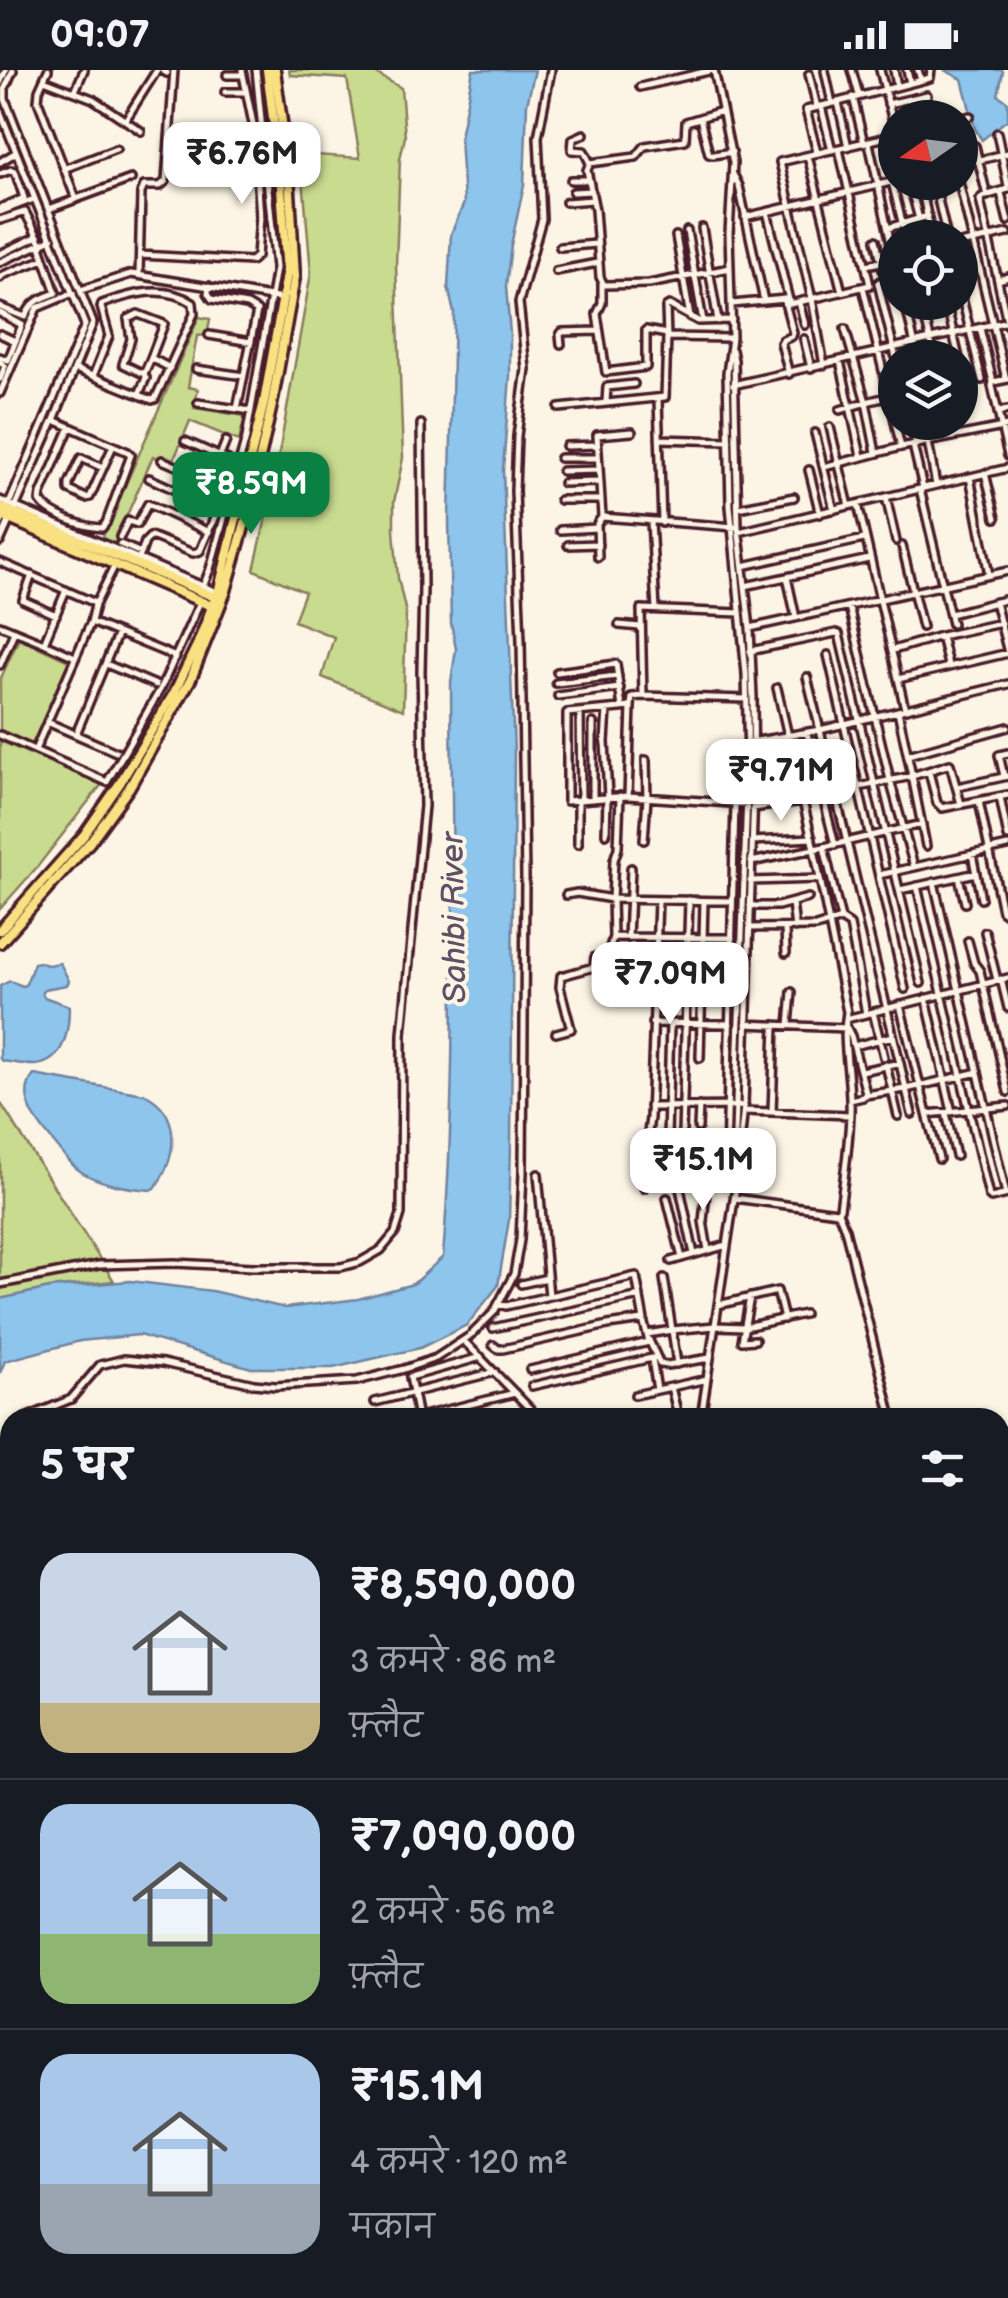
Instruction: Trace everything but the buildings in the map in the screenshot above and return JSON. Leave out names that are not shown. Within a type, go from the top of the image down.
[{"type":"main road","points":[[0,930],[51,874],[120,783],[174,693],[218,601],[259,421],[278,298],[286,274],[280,173],[267,70]]},
{"type":"main road","points":[[0,943],[90,842],[128,788],[192,680],[246,520],[296,277],[289,174],[275,70]]},
{"type":"main road","points":[[6,512],[218,601]]},
{"type":"main road","points":[[6,512],[116,565],[202,593]]},
{"type":"main road","points":[[88,809],[97,816]]},
{"type":"street","points":[[0,82],[9,70]]},
{"type":"street","points":[[9,70],[4,93],[39,197]]},
{"type":"street","points":[[48,70],[38,96],[39,105],[76,199]]},
{"type":"street","points":[[75,91],[84,70]]},
{"type":"street","points":[[139,275],[142,188],[166,181],[174,70]]},
{"type":"street","points":[[0,735],[107,782],[176,657],[202,593],[227,512],[278,298],[256,70]]},
{"type":"street","points":[[51,1408],[71,1400],[98,1366],[124,1358],[254,1384],[284,1386],[358,1381],[390,1373],[436,1358],[464,1341],[483,1324],[510,1286],[518,1256],[523,1174],[526,876],[515,471],[526,369],[520,296],[542,219],[538,137],[551,70]]},
{"type":"street","points":[[640,87],[713,70],[732,152],[729,441],[754,791],[750,806],[752,841],[746,938]]},
{"type":"street","points":[[745,217],[878,185],[852,70]]},
{"type":"street","points":[[880,70],[887,100]]},
{"type":"street","points":[[894,70],[897,86]]},
{"type":"street","points":[[907,70],[910,83]]},
{"type":"street","points":[[918,70],[921,80]]},
{"type":"street","points":[[817,154],[806,112],[921,80],[932,76],[931,70]]},
{"type":"street","points":[[126,120],[162,71]]},
{"type":"street","points":[[825,71],[848,146]]},
{"type":"street","points":[[731,385],[878,352],[870,285],[848,192],[809,74]]},
{"type":"street","points":[[227,75],[257,79]]},
{"type":"street","points":[[140,256],[251,261],[256,256],[260,226],[254,137],[243,75]]},
{"type":"street","points":[[44,80],[102,104],[141,130]]},
{"type":"street","points":[[226,92],[246,92]]},
{"type":"street","points":[[905,100],[927,95]]},
{"type":"street","points":[[0,111],[16,152],[59,236],[85,326],[6,512],[0,542]]},
{"type":"street","points":[[590,163],[636,157],[645,146],[682,141],[686,138],[686,122],[723,111]]},
{"type":"street","points":[[700,118],[708,154],[732,152]]},
{"type":"street","points":[[584,134],[574,138],[572,150],[584,151],[590,163]]},
{"type":"street","points":[[926,320],[930,340],[1008,323],[980,200],[1008,187],[1005,154],[997,134]]},
{"type":"street","points":[[254,137],[225,136],[223,153],[255,154]]},
{"type":"street","points":[[824,365],[780,162],[878,138]]},
{"type":"street","points":[[64,169],[116,149]]},
{"type":"street","points":[[0,162],[25,150]]},
{"type":"street","points":[[979,162],[1005,154]]},
{"type":"street","points":[[808,156],[842,292]]},
{"type":"street","points":[[978,158],[987,196]]},
{"type":"street","points":[[590,163],[587,166],[602,284],[602,303],[597,311],[606,372],[646,366],[646,330],[667,335],[732,338]]},
{"type":"street","points":[[223,168],[256,170]]},
{"type":"street","points":[[0,174],[15,171],[24,198],[0,210]]},
{"type":"street","points":[[733,173],[764,302]]},
{"type":"street","points":[[45,211],[131,179]]},
{"type":"street","points":[[571,180],[589,180]]},
{"type":"street","points":[[573,192],[591,191]]},
{"type":"street","points":[[1000,193],[1008,220]]},
{"type":"street","points":[[0,210],[39,197]]},
{"type":"street","points":[[566,202],[593,200]]},
{"type":"street","points":[[913,200],[919,219]]},
{"type":"street","points":[[924,200],[929,220]]},
{"type":"street","points":[[6,512],[54,420],[93,323],[52,240],[45,211]]},
{"type":"street","points":[[0,220],[25,212],[38,236],[56,292],[31,304],[25,318],[0,310]]},
{"type":"street","points":[[767,212],[793,333],[781,343],[788,374]]},
{"type":"street","points":[[916,220],[928,216]]},
{"type":"street","points":[[260,226],[272,226]]},
{"type":"street","points":[[702,228],[718,321]]},
{"type":"street","points":[[686,232],[703,321]]},
{"type":"street","points":[[978,241],[1008,233]]},
{"type":"street","points":[[0,254],[38,236]]},
{"type":"street","points":[[0,262],[59,236]]},
{"type":"street","points":[[676,236],[690,316]]},
{"type":"street","points":[[876,240],[878,248]]},
{"type":"street","points":[[560,247],[596,244]]},
{"type":"street","points":[[0,278],[44,259]]},
{"type":"street","points":[[866,265],[878,262]]},
{"type":"street","points":[[556,271],[598,263]]},
{"type":"street","points":[[978,264],[1007,379],[993,382]]},
{"type":"street","points":[[602,284],[649,284],[730,268]]},
{"type":"street","points":[[0,393],[37,308],[126,274],[278,298]]},
{"type":"street","points":[[998,280],[1008,277]]},
{"type":"street","points":[[786,299],[790,304],[878,281]]},
{"type":"street","points":[[870,285],[890,340]]},
{"type":"street","points":[[208,286],[208,296],[248,305],[257,314],[238,409]]},
{"type":"street","points":[[75,369],[92,376],[139,395],[152,400],[155,399],[194,314],[193,303],[173,295],[142,292],[101,305],[110,336],[92,376]]},
{"type":"street","points":[[732,304],[786,299]]},
{"type":"street","points":[[800,302],[805,325]]},
{"type":"street","points":[[559,408],[666,396],[666,306],[703,321],[732,320]]},
{"type":"street","points":[[0,310],[22,324],[8,360],[0,360]]},
{"type":"street","points":[[139,395],[164,324],[138,314],[128,320],[131,339],[122,363],[144,374]]},
{"type":"street","points":[[950,320],[955,340]]},
{"type":"street","points":[[968,320],[982,380]]},
{"type":"street","points":[[980,328],[1008,453]]},
{"type":"street","points":[[845,330],[876,453]]},
{"type":"street","points":[[562,344],[562,332],[599,331]]},
{"type":"street","points":[[0,334],[16,341]]},
{"type":"street","points":[[210,335],[252,342]]},
{"type":"street","points":[[804,339],[810,368]]},
{"type":"street","points":[[151,358],[170,368]]},
{"type":"street","points":[[0,360],[5,366],[0,379]]},
{"type":"street","points":[[840,361],[862,457]]},
{"type":"street","points":[[196,368],[244,376]]},
{"type":"street","points":[[606,402],[607,388],[634,384]]},
{"type":"street","points":[[702,1408],[738,1156],[750,806],[750,628],[736,528],[731,385]]},
{"type":"street","points":[[995,398],[1008,395]]},
{"type":"street","points":[[658,399],[662,522]]},
{"type":"street","points":[[840,410],[878,399]]},
{"type":"street","points":[[52,402],[60,406]]},
{"type":"street","points":[[198,403],[251,411]]},
{"type":"street","points":[[998,412],[1008,410]]},
{"type":"street","points":[[54,420],[130,454],[104,526],[99,528],[50,510],[43,506],[40,496],[70,428]]},
{"type":"street","points":[[0,1284],[98,1264],[176,1262],[253,1268],[341,1268],[379,1252],[396,1233],[401,1214],[403,1021],[424,806],[421,424]]},
{"type":"street","points":[[978,431],[1004,426]]},
{"type":"street","points":[[830,427],[849,506]]},
{"type":"street","points":[[598,557],[597,528],[602,517],[598,433],[632,432]]},
{"type":"street","points":[[816,432],[834,510]]},
{"type":"street","points":[[659,438],[729,441]]},
{"type":"street","points":[[899,440],[901,447]]},
{"type":"street","points":[[913,440],[952,624]]},
{"type":"street","points":[[824,467],[938,440]]},
{"type":"street","points":[[220,456],[226,441]]},
{"type":"street","points":[[186,442],[228,462],[210,506]]},
{"type":"street","points":[[928,442],[936,485]]},
{"type":"street","points":[[566,446],[597,445]]},
{"type":"street","points":[[104,468],[81,458],[69,490],[90,497],[104,468],[113,446]]},
{"type":"street","points":[[560,458],[598,458]]},
{"type":"street","points":[[162,460],[219,484]]},
{"type":"street","points":[[602,517],[736,528],[820,514],[1008,468]]},
{"type":"street","points":[[562,471],[599,470]]},
{"type":"street","points":[[810,470],[820,514]]},
{"type":"street","points":[[986,473],[996,518]]},
{"type":"street","points":[[970,477],[990,575]]},
{"type":"street","points":[[149,478],[227,512]]},
{"type":"street","points":[[562,483],[599,482]]},
{"type":"street","points":[[738,508],[794,497]]},
{"type":"street","points":[[886,498],[922,627]]},
{"type":"street","points":[[560,500],[600,500]]},
{"type":"street","points":[[209,532],[148,504],[136,524],[126,522],[120,541],[218,601]]},
{"type":"street","points":[[858,504],[898,679],[926,846]]},
{"type":"street","points":[[140,556],[151,536],[198,552],[218,510]]},
{"type":"street","points":[[6,512],[140,556]]},
{"type":"street","points":[[651,522],[656,608]]},
{"type":"street","points":[[560,530],[597,528]]},
{"type":"street","points":[[743,566],[864,539]]},
{"type":"street","points":[[568,545],[598,544]]},
{"type":"street","points":[[745,586],[868,559]]},
{"type":"street","points":[[0,562],[95,605]]},
{"type":"street","points":[[35,750],[95,605],[116,565]]},
{"type":"street","points":[[750,628],[1008,571]]},
{"type":"street","points":[[32,576],[23,600],[56,615]]},
{"type":"street","points":[[787,577],[796,618]]},
{"type":"street","points":[[44,643],[66,590]]},
{"type":"street","points":[[950,614],[1008,599]]},
{"type":"street","points":[[898,679],[1008,653],[995,602]]},
{"type":"street","points":[[849,608],[914,867]]},
{"type":"street","points":[[642,696],[640,609],[741,613]]},
{"type":"street","points":[[91,622],[176,657]]},
{"type":"street","points":[[892,651],[1001,623]]},
{"type":"street","points":[[0,625],[75,657]]},
{"type":"street","points":[[619,625],[640,627]]},
{"type":"street","points":[[0,664],[14,632]]},
{"type":"street","points":[[76,734],[118,633]]},
{"type":"street","points":[[750,651],[838,633],[922,983]]},
{"type":"street","points":[[941,636],[948,666]]},
{"type":"street","points":[[828,655],[905,989]]},
{"type":"street","points":[[106,664],[156,686]]},
{"type":"street","points":[[557,672],[617,665],[622,708]]},
{"type":"street","points":[[556,683],[618,676]]},
{"type":"street","points":[[807,677],[912,1114]]},
{"type":"street","points":[[750,742],[875,718],[1008,684]]},
{"type":"street","points":[[776,688],[846,1006],[850,1116],[838,1212],[890,1408]]},
{"type":"street","points":[[556,1033],[571,1029],[561,976],[595,967],[596,957],[608,958],[614,860],[632,707],[632,697],[620,690],[558,696]]},
{"type":"street","points":[[632,697],[747,700]]},
{"type":"street","points":[[632,707],[566,714],[567,801],[624,796],[774,807],[950,764],[961,804]]},
{"type":"street","points":[[606,834],[607,710]]},
{"type":"street","points":[[578,844],[580,712]]},
{"type":"street","points":[[47,722],[116,752]]},
{"type":"street","points":[[580,724],[606,722]]},
{"type":"street","points":[[593,724],[593,798]]},
{"type":"street","points":[[908,755],[1008,727]]},
{"type":"street","points":[[807,733],[834,845]]},
{"type":"street","points":[[957,787],[1006,776],[999,755],[1008,753]]},
{"type":"street","points":[[644,840],[646,760]]},
{"type":"street","points":[[929,770],[938,806],[944,808],[1008,795]]},
{"type":"street","points":[[754,791],[800,788]]},
{"type":"street","points":[[1000,796],[1008,837]]},
{"type":"street","points":[[979,800],[1002,911],[1008,914]]},
{"type":"street","points":[[726,1158],[736,803]]},
{"type":"street","points":[[751,862],[922,824]]},
{"type":"street","points":[[752,841],[812,838]]},
{"type":"street","points":[[879,875],[1008,846]]},
{"type":"street","points":[[824,847],[841,920]]},
{"type":"street","points":[[972,854],[981,900]]},
{"type":"street","points":[[628,938],[630,868]]},
{"type":"street","points":[[899,890],[976,873]]},
{"type":"street","points":[[959,877],[965,903]]},
{"type":"street","points":[[750,881],[820,879]]},
{"type":"street","points":[[917,886],[991,1198],[1007,1194],[934,882]]},
{"type":"street","points":[[566,895],[733,900]]},
{"type":"street","points":[[750,906],[774,906],[808,898]]},
{"type":"street","points":[[658,900],[646,1147],[656,1182],[689,1174],[691,1164],[738,1156]]},
{"type":"street","points":[[682,1134],[689,900]]},
{"type":"street","points":[[700,1058],[704,900]]},
{"type":"street","points":[[792,902],[796,928]]},
{"type":"street","points":[[886,906],[902,902]]},
{"type":"street","points":[[749,928],[816,927],[841,920],[850,925],[869,1013],[884,1057]]},
{"type":"street","points":[[785,928],[786,953]]},
{"type":"street","points":[[985,932],[1008,1008]]},
{"type":"street","points":[[612,936],[746,938]]},
{"type":"street","points":[[968,941],[983,984],[1008,1092]]},
{"type":"street","points":[[846,1019],[1002,979]]},
{"type":"street","points":[[789,1025],[792,992]]},
{"type":"street","points":[[926,998],[956,1156]]},
{"type":"street","points":[[900,1005],[939,1159]]},
{"type":"street","points":[[652,1023],[844,1027],[850,1033],[866,1095]]},
{"type":"street","points":[[667,1138],[670,1023]]},
{"type":"street","points":[[772,1112],[775,1024]]},
{"type":"street","points":[[854,1046],[893,1036]]},
{"type":"street","points":[[862,1071],[900,1062]]},
{"type":"street","points":[[886,1066],[898,1116]]},
{"type":"street","points":[[850,1100],[978,1072]]},
{"type":"street","points":[[698,1106],[698,1128]]},
{"type":"street","points":[[650,1107],[728,1106],[850,1116]]},
{"type":"street","points":[[927,1114],[1008,1106]]},
{"type":"street","points":[[644,1188],[635,1150],[646,1147]]},
{"type":"street","points":[[708,1250],[703,1220],[710,1162]]},
{"type":"street","points":[[538,1174],[549,1296]]},
{"type":"street","points":[[678,1178],[694,1254]]},
{"type":"street","points":[[667,1198],[682,1258]]},
{"type":"street","points":[[734,1198],[838,1212]]},
{"type":"street","points":[[671,1261],[728,1245]]},
{"type":"street","points":[[498,1304],[506,1306],[636,1276],[657,1390]]},
{"type":"street","points":[[521,1284],[547,1278]]},
{"type":"street","points":[[664,1278],[677,1364]]},
{"type":"street","points":[[718,1304],[776,1291],[784,1319]]},
{"type":"street","points":[[493,1328],[640,1296]]},
{"type":"street","points":[[750,1297],[742,1341],[755,1340]]},
{"type":"street","points":[[647,1334],[715,1326],[744,1327],[804,1314]]},
{"type":"street","points":[[492,1344],[503,1350],[644,1320]]},
{"type":"street","points":[[464,1341],[530,1408]]},
{"type":"street","points":[[530,1370],[649,1342]]},
{"type":"street","points":[[415,1408],[410,1377],[481,1357]]},
{"type":"street","points":[[654,1358],[663,1365],[710,1358]]},
{"type":"street","points":[[532,1386],[654,1358]]},
{"type":"street","points":[[565,1363],[568,1378]]},
{"type":"street","points":[[375,1402],[495,1372]]},
{"type":"street","points":[[635,1395],[707,1378]]},
{"type":"street","points":[[671,1387],[676,1408]]},
{"type":"street","points":[[454,1408],[516,1393]]},
{"type":"green space","points":[[289,70],[370,70],[401,88],[405,137],[400,159],[396,265],[403,458],[394,502],[394,530],[406,613],[403,710],[322,677],[334,637],[294,621],[305,592],[254,570],[273,488],[311,273],[301,154],[360,158],[347,79],[290,75]]},
{"type":"green space","points":[[199,317],[210,319],[207,335],[197,336],[188,387],[198,389],[194,408],[245,416],[239,441],[190,421],[172,464],[153,456],[113,547],[101,541]]},
{"type":"green space","points":[[19,638],[71,662],[33,746],[0,731],[0,680]]},
{"type":"green space","points":[[0,741],[102,784],[0,909]]},
{"type":"green space","points":[[0,1102],[114,1281],[50,1288],[0,1299]]},
{"type":"water","name":"Sahibi River","points":[[473,70],[535,70],[527,104],[524,185],[506,286],[510,376],[503,470],[514,751],[511,1144],[509,1220],[498,1286],[467,1325],[420,1348],[333,1368],[251,1368],[139,1335],[80,1341],[5,1361],[0,1373],[0,1299],[50,1288],[130,1281],[212,1291],[285,1308],[358,1299],[413,1284],[443,1257],[452,1041],[451,682],[456,649],[451,623],[449,520],[454,313],[448,287],[451,234],[464,203],[460,137]]},
{"type":"water","points":[[944,70],[1003,72],[998,95],[1008,102],[1008,119],[982,140],[978,134],[978,100],[967,100],[962,79]]},
{"type":"water","points":[[34,963],[60,963],[69,981],[42,992],[44,997],[69,1006],[63,1043],[46,1063],[3,1061],[0,986],[10,981],[23,986]]},
{"type":"water","points":[[34,1075],[144,1094],[157,1102],[165,1112],[172,1136],[168,1163],[155,1188],[108,1183],[75,1167],[32,1111],[27,1093]]}]
